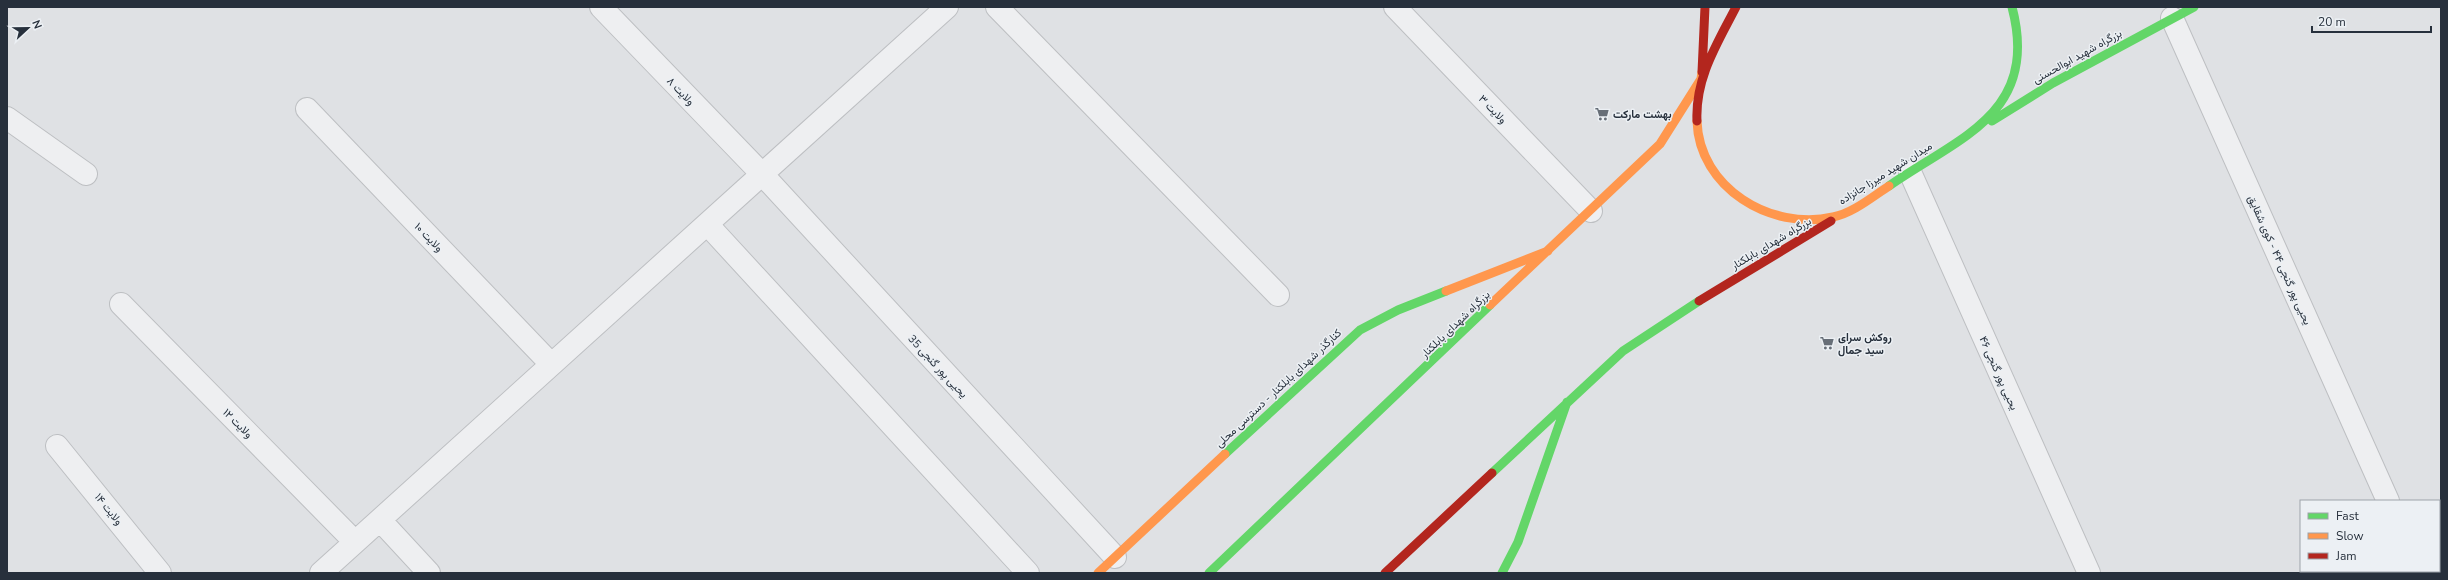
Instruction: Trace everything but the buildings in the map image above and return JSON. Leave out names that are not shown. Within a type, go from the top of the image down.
[{"type":"main road","points":[[1701,79],[1706,19],[1705,7]]},
{"type":"main road","name":"میدان شهید میرزا جانزاده","points":[[1736,7],[1701,79],[1696,105],[1698,131],[1705,155],[1718,178],[1736,196],[1758,210],[1782,219],[1808,221],[1842,214],[1974,132],[1997,108],[2009,88],[2016,66],[2019,43],[2017,21],[2012,7]]},
{"type":"main road","name":"بزرگراه شهید ابوالحسنی","points":[[1974,132],[2053,83],[2194,7]]},
{"type":"main road","name":"بزرگراه شهدای بابلکنار","points":[[1210,573],[1660,144],[1701,79]]},
{"type":"main road","name":"بزرگراه شهدای بابلکنار","points":[[1385,573],[1623,351],[1666,321],[1842,214]]},
{"type":"main road","name":"کنارگذر شهدای بابلکنار - دسترسی محلی","points":[[1098,573],[1117,562],[1327,358],[1360,330],[1420,300],[1550,250]]},
{"type":"main road","points":[[1502,573],[1518,542],[1567,402]]},
{"type":"street","name":"ولایت ۸","points":[[601,7],[762,174]]},
{"type":"street","points":[[321,573],[947,7]]},
{"type":"street","points":[[997,7],[1278,295]]},
{"type":"street","name":"ولایت ۳","points":[[1395,7],[1591,211]]},
{"type":"street","name":"یحیی پور گنجی ۴۴ - کوی شقایق","points":[[2172,18],[2388,500]]},
{"type":"street","name":"ولایت ۱۰","points":[[307,109],[552,364]]},
{"type":"street","points":[[7,118],[86,174]]},
{"type":"street","name":"یحیی پور گنجی ۴۶","points":[[1910,172],[2089,573]]},
{"type":"street","name":"یحیی پور گنجی 35","points":[[762,174],[1117,562]]},
{"type":"street","points":[[707,224],[1028,573]]},
{"type":"street","name":"ولایت ۱۲","points":[[121,304],[355,542]]},
{"type":"street","name":"ولایت ۱۴","points":[[57,446],[160,573]]},
{"type":"street","points":[[380,520],[429,573]]},
{"type":"traffic: fast","points":[[1889,186],[1966,136],[1987,118],[2004,98],[2014,73],[2018,43],[2012,7]]},
{"type":"traffic: fast","points":[[1992,121],[2053,83],[2194,7]]},
{"type":"traffic: fast","points":[[1225,454],[1360,330],[1398,310],[1446,291]]},
{"type":"traffic: fast","points":[[1492,473],[1623,351],[1699,301]]},
{"type":"traffic: fast","points":[[1209,573],[1490,305]]},
{"type":"traffic: fast","points":[[1502,573],[1518,542],[1567,402]]},
{"type":"traffic: slow","points":[[1490,305],[1660,144],[1701,79],[1702,72]]},
{"type":"traffic: slow","points":[[1697,121],[1701,145],[1710,166],[1725,185],[1742,199],[1763,210],[1786,217],[1809,220],[1833,217],[1848,212],[1889,186]]},
{"type":"traffic: slow","points":[[1446,291],[1548,251]]},
{"type":"traffic: slow","points":[[1098,573],[1225,454]]},
{"type":"traffic: jam","points":[[1702,72],[1705,7]]},
{"type":"traffic: jam","points":[[1697,121],[1697,105],[1703,76],[1715,48],[1736,7]]},
{"type":"traffic: jam","points":[[1699,301],[1831,221]]},
{"type":"traffic: jam","points":[[1385,573],[1492,473]]},
{"type":"place","name":"بهشت مارکت","points":[[1602,114]]},
{"type":"place","name":"روکش سرای سید جمال","points":[[1827,343]]}]
